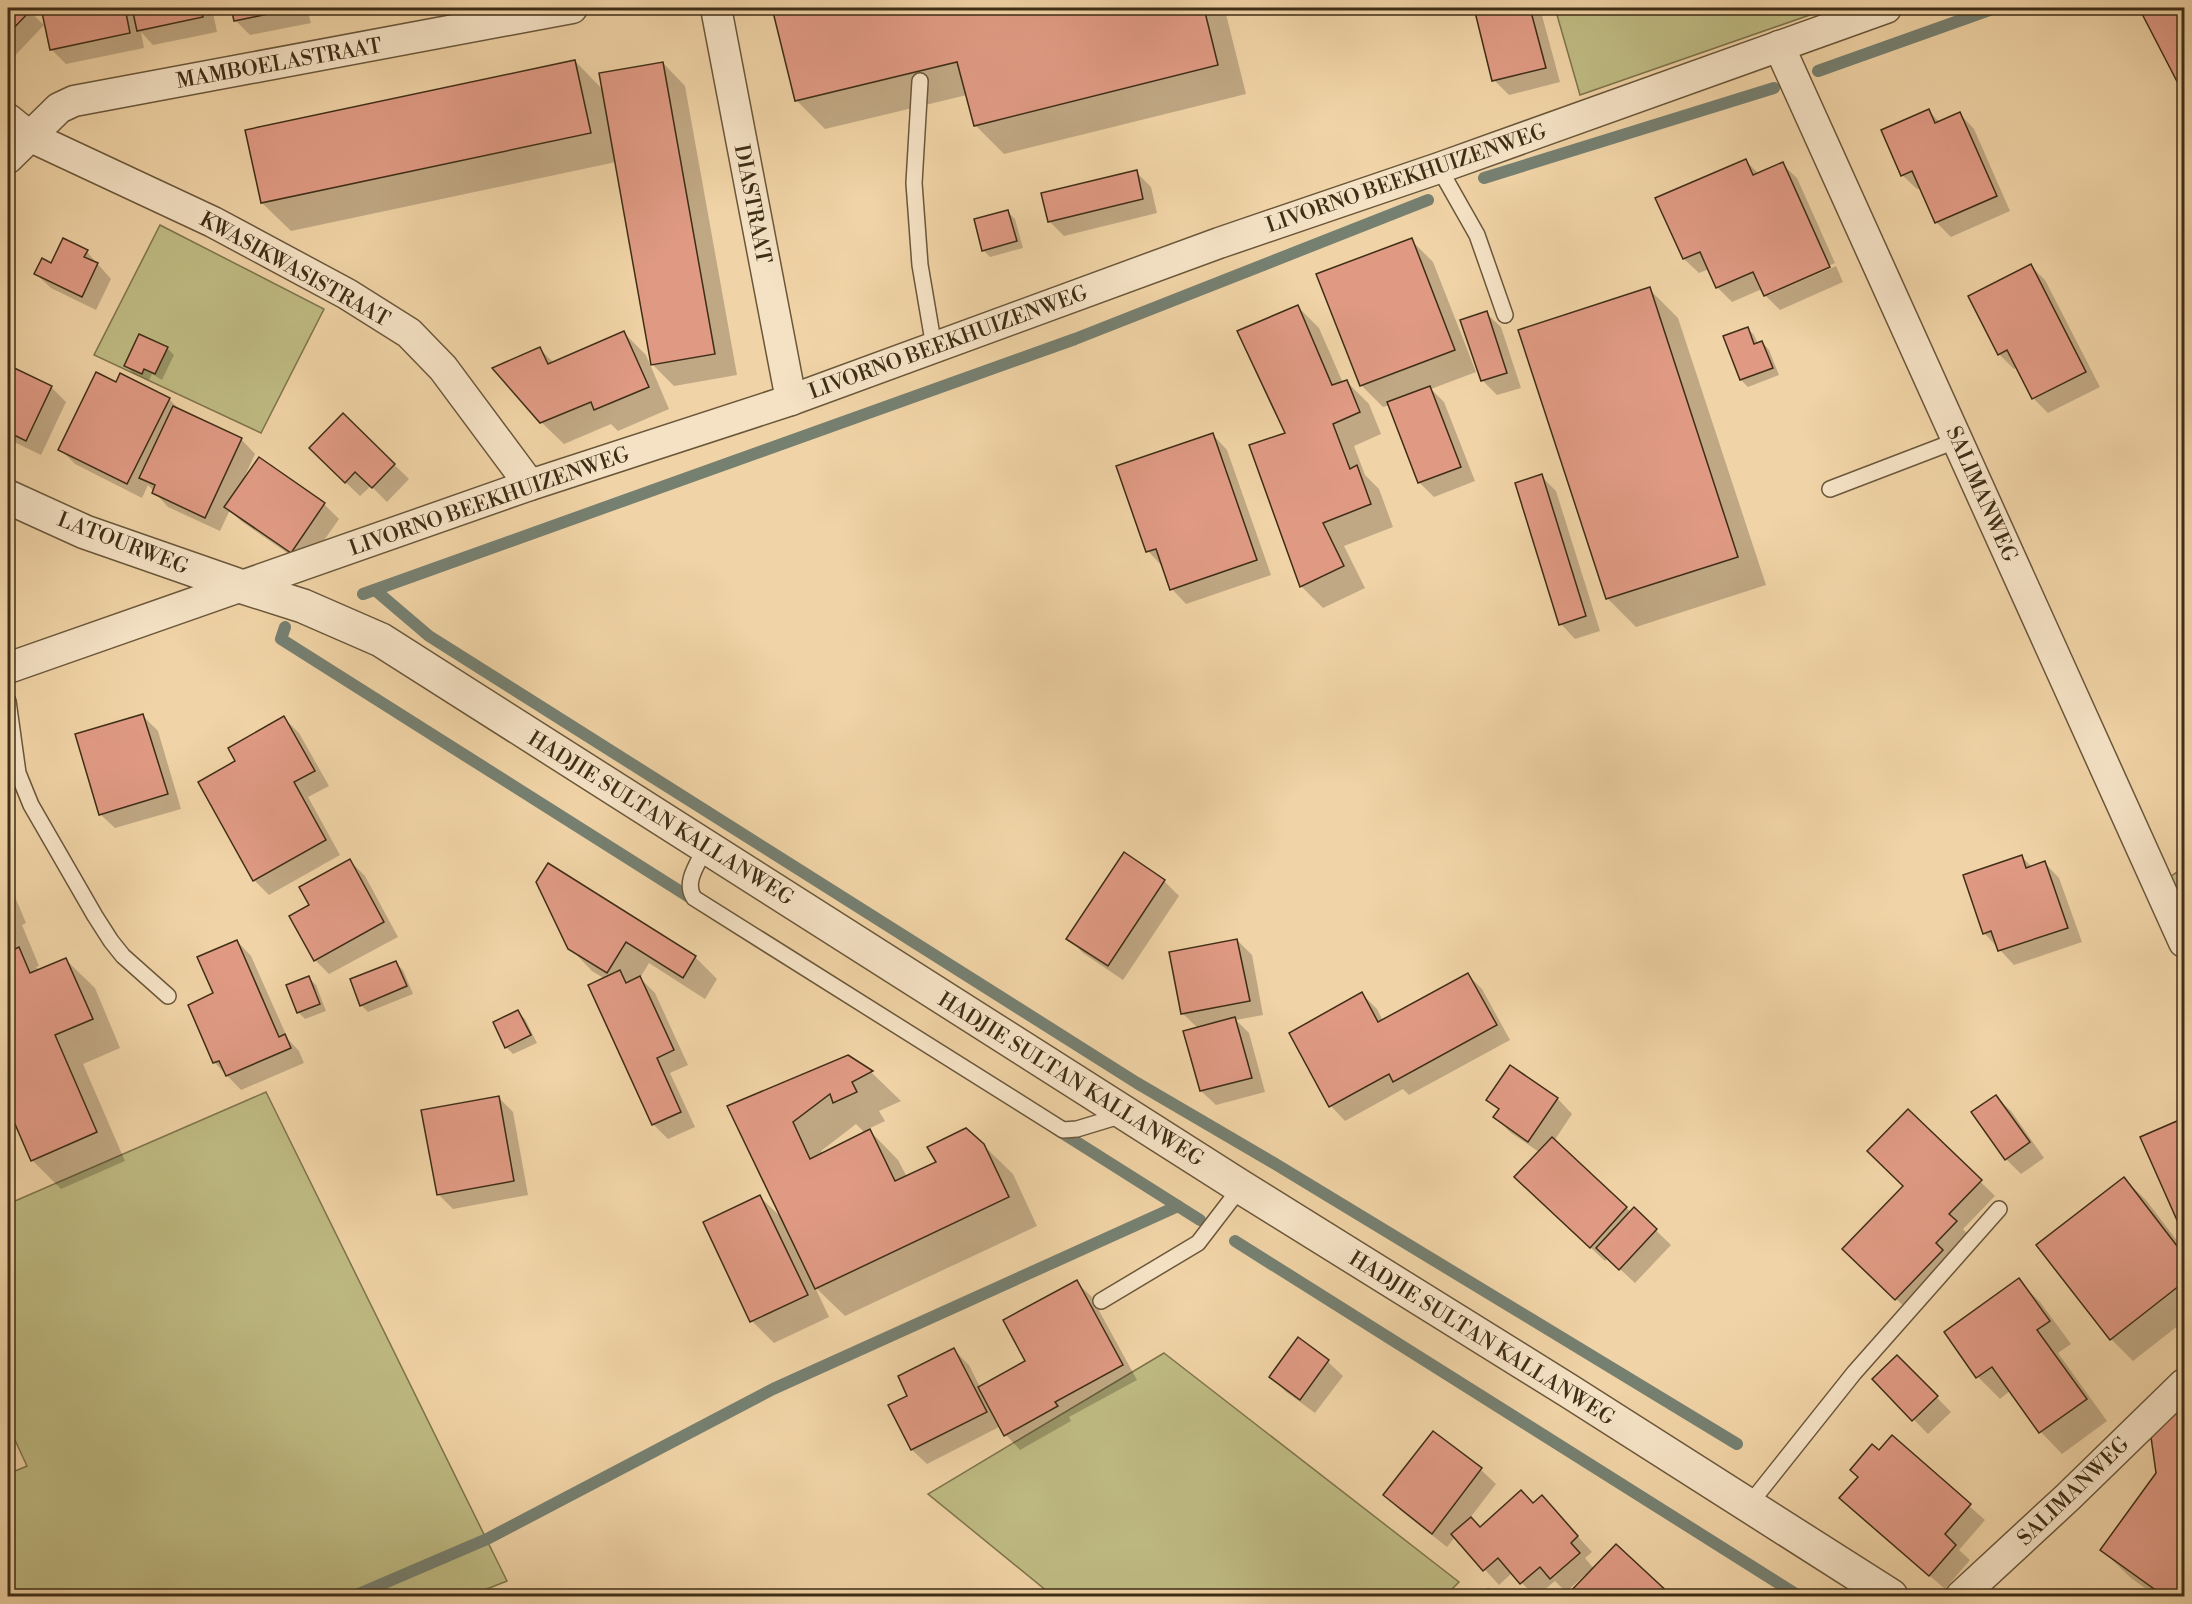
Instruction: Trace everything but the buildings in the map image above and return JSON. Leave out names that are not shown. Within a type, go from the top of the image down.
[{"type":"street","name":"MAMBOELASTRAAT","points":[[8,159],[18,127],[74,101],[572,8]]},
{"type":"street","name":"DIASTRAAT","points":[[716,8],[791,400]]},
{"type":"street","name":"LIVORNO BEEKHUIZENWEG","points":[[8,668],[530,485],[791,400],[1219,243],[1439,168],[1886,8]]},
{"type":"street","name":"SALIMANWEG","points":[[1779,46],[2184,942]]},
{"type":"street","name":"KWASIKWASISTRAAT","points":[[18,127],[213,222],[347,294],[409,333],[443,368],[530,485]]},
{"type":"street","name":"LATOURWEG","points":[[8,497],[85,532],[240,586]]},
{"type":"street","name":"HADJIE SULTAN KALLANWEG","points":[[240,586],[303,606],[381,640],[1241,1187],[1569,1391],[1891,1596]]},
{"type":"street","name":"SALIMANWEG","points":[[1961,1596],[2068,1497],[2184,1384]]},
{"type":"lane","points":[[920,81],[914,183],[920,265],[934,347]]},
{"type":"lane","points":[[1439,168],[1477,235],[1505,315]]},
{"type":"lane","points":[[1830,489],[1958,440]]},
{"type":"lane","points":[[8,701],[18,773],[31,805],[94,916],[111,941],[123,956],[168,996]]},
{"type":"lane","points":[[706,847],[692,874],[690,884],[692,896],[704,904],[1063,1130],[1077,1129],[1126,1114]]},
{"type":"lane","points":[[1101,1301],[1198,1243],[1241,1187]]},
{"type":"lane","points":[[1748,1506],[1854,1373],[1999,1209]]},
{"type":"shaded area","points":[[1555,8],[1830,8],[1580,95]]},
{"type":"shaded area","points":[[160,225],[324,309],[261,433],[94,355]]},
{"type":"shaded area","points":[[2184,867],[2184,910],[2170,877]]},
{"type":"shaded area","points":[[266,1092],[507,1581],[469,1596],[8,1596],[8,1474],[27,1466],[8,1425],[8,1204]]},
{"type":"shaded area","points":[[1164,1353],[1459,1582],[1445,1596],[1053,1596],[928,1494]]},
{"type":"waterway","points":[[1818,71],[1995,8]]},
{"type":"waterway","points":[[1484,178],[1774,88]]},
{"type":"waterway","points":[[363,594],[1075,339],[1428,200]]},
{"type":"waterway","points":[[375,590],[429,636],[1137,1083],[1272,1162],[1737,1444]]},
{"type":"waterway","points":[[285,627],[281,639],[697,902]]},
{"type":"waterway","points":[[1056,1129],[1200,1220]]},
{"type":"waterway","points":[[354,1596],[487,1539],[773,1389],[1178,1206]]},
{"type":"waterway","points":[[1235,1241],[1799,1596]]}]
